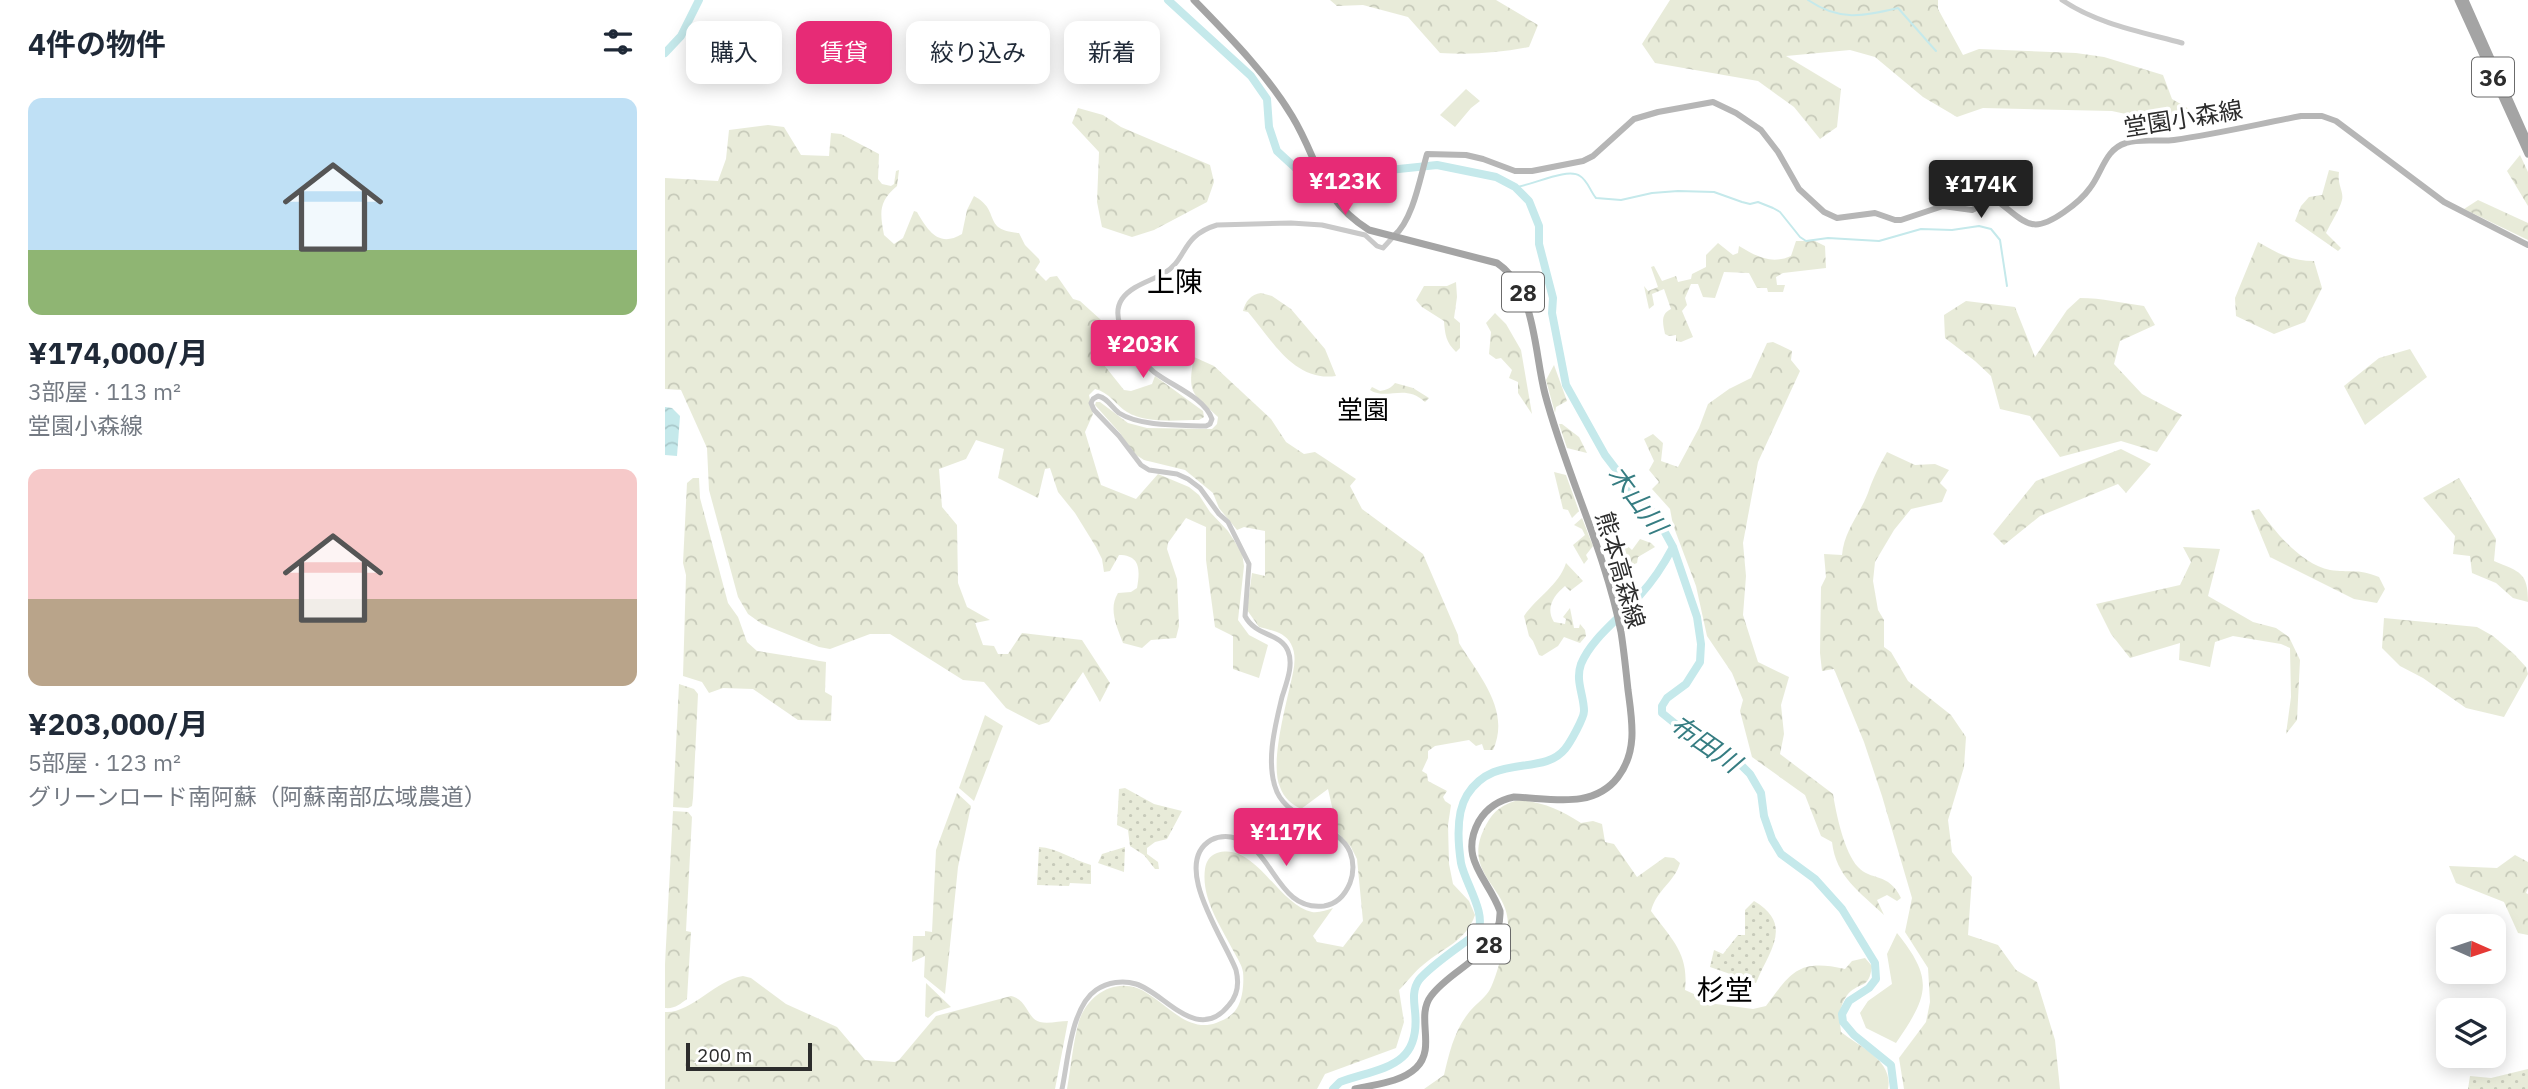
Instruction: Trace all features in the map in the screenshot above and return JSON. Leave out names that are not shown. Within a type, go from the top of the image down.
[{"type":"main road","name":"熊本高森線","points":[[1194,0],[1273,88],[1292,117],[1328,191],[1337,205],[1352,219],[1369,230],[1497,263],[1514,277],[1521,287],[1545,395],[1599,556],[1620,629],[1633,732],[1625,767],[1612,784],[1584,799],[1504,799],[1482,816],[1471,839],[1472,858],[1500,911],[1496,935],[1482,951],[1440,986],[1426,1003],[1426,1050],[1415,1069],[1389,1082],[1355,1089]]},
{"type":"main road","name":"36","points":[[2458,0],[2528,154]]},
{"type":"main road","name":"36","points":[[2465,0],[2528,142]]},
{"type":"main road","name":"堂園小森線","points":[[1394,236],[1408,215],[1427,154],[1483,159],[1523,172],[1583,161],[1593,156],[1634,120],[1658,112],[1713,102],[1761,130],[1773,145],[1799,190],[1832,217],[1872,213],[1901,220],[1943,206],[1972,210],[1997,201],[2024,222],[2037,225],[2047,223],[2077,202],[2091,187],[2110,154],[2127,142],[2171,140],[2301,116],[2322,116],[2353,132],[2444,202],[2528,245]]},
{"type":"street","points":[[2062,0],[2112,24],[2182,43]]},
{"type":"street","points":[[1062,1089],[1077,1017],[1087,998],[1095,990],[1116,981],[1138,984],[1177,1012],[1199,1019],[1222,1013],[1232,1002],[1238,984],[1236,970],[1197,885],[1197,857],[1204,846],[1220,837],[1242,839],[1259,853],[1290,897],[1311,906],[1325,906],[1338,901],[1348,888],[1354,868],[1346,845],[1339,837],[1290,809],[1279,795],[1275,784],[1273,749],[1290,655],[1284,643],[1249,625],[1245,616],[1248,564],[1231,527],[1194,483],[1177,474],[1149,470],[1141,465],[1091,403],[1098,396],[1103,397],[1120,414],[1149,423],[1206,426],[1212,419],[1197,401],[1153,371],[1137,353],[1119,327],[1117,311],[1121,300],[1133,289],[1166,272],[1192,238],[1217,225],[1322,225],[1365,236],[1377,246],[1383,247],[1394,236]]},
{"type":"green space","points":[[1330,0],[1496,0],[1538,25],[1529,47],[1485,53],[1440,53],[1408,17],[1363,5],[1337,6]]},
{"type":"green space","points":[[1670,0],[1938,0],[1938,9],[1963,55],[1979,49],[2076,53],[2104,57],[2163,75],[2172,99],[2203,117],[2176,125],[2112,111],[1983,108],[1957,117],[1923,97],[1875,57],[1850,50],[1786,56],[1841,89],[1837,127],[1820,139],[1794,107],[1758,81],[1655,63],[1642,44]]},
{"type":"green space","points":[[1466,89],[1480,101],[1455,127],[1440,115]]},
{"type":"green space","points":[[1078,108],[1103,115],[1121,127],[1210,165],[1214,182],[1207,202],[1154,230],[1132,237],[1102,227],[1097,202],[1099,152],[1072,123]]},
{"type":"green space","points":[[768,125],[784,127],[801,155],[829,156],[831,133],[841,134],[879,154],[878,179],[882,184],[894,184],[896,171],[899,170],[897,186],[886,197],[881,214],[884,235],[894,244],[903,238],[914,211],[930,231],[941,238],[954,238],[962,234],[967,210],[974,196],[987,208],[995,224],[1007,231],[1019,233],[1025,245],[1039,259],[1035,270],[1046,281],[1057,276],[1073,299],[1080,301],[1101,320],[1114,323],[1129,345],[1111,348],[1100,360],[1124,390],[1131,391],[1152,384],[1155,376],[1203,411],[1204,417],[1199,420],[1144,418],[1127,412],[1095,389],[1089,395],[1093,414],[1085,432],[1101,485],[1136,499],[1158,474],[1189,487],[1199,495],[1228,531],[1242,553],[1244,566],[1238,620],[1249,635],[1268,645],[1259,678],[1233,669],[1233,636],[1215,627],[1206,560],[1206,527],[1186,518],[1168,543],[1167,549],[1177,579],[1179,626],[1176,638],[1151,640],[1142,648],[1123,643],[1114,618],[1114,605],[1118,593],[1131,592],[1137,588],[1139,576],[1135,561],[1119,555],[1110,571],[1104,572],[1096,547],[1058,492],[1050,468],[1045,469],[1038,498],[998,478],[1004,449],[976,440],[966,459],[939,469],[942,507],[957,525],[958,583],[967,607],[990,620],[975,623],[983,645],[994,646],[998,654],[1008,654],[1022,633],[1082,640],[1110,683],[1100,702],[1083,672],[1049,722],[1039,725],[1006,708],[984,682],[963,680],[890,634],[870,634],[830,649],[762,624],[748,614],[738,597],[709,490],[707,448],[681,390],[665,389],[665,178],[718,181],[726,159],[729,130]]},
{"type":"green space","points":[[2520,155],[2528,172],[2528,206],[2507,171]]},
{"type":"green space","points":[[2329,170],[2339,172],[2342,194],[2341,204],[2326,233],[2341,248],[2338,251],[2295,221],[2301,206],[2309,197],[2322,195]]},
{"type":"green space","points":[[2478,200],[2528,223],[2528,240],[2464,209]]},
{"type":"green space","points":[[1796,241],[1815,241],[1825,246],[1826,268],[1783,273],[1776,277],[1777,285],[1785,285],[1783,292],[1768,292],[1767,288],[1757,288],[1749,273],[1724,272],[1715,298],[1703,297],[1698,284],[1691,284],[1685,298],[1687,305],[1682,311],[1693,337],[1681,342],[1676,341],[1676,335],[1665,334],[1664,316],[1671,309],[1664,289],[1652,294],[1654,305],[1649,309],[1644,286],[1648,291],[1658,287],[1651,267],[1654,266],[1662,281],[1676,276],[1678,282],[1691,279],[1692,274],[1706,267],[1706,255],[1718,243],[1733,255],[1738,253],[1739,246],[1758,256],[1777,260],[1791,256]]},
{"type":"green space","points":[[2258,242],[2285,256],[2314,261],[2322,288],[2305,322],[2274,334],[2236,316],[2235,298]]},
{"type":"green space","points":[[1456,282],[1454,318],[1460,323],[1460,348],[1456,352],[1447,338],[1444,321],[1416,300],[1424,286],[1447,286]]},
{"type":"green space","points":[[1261,293],[1272,296],[1291,309],[1325,349],[1336,376],[1321,376],[1296,366],[1275,346],[1248,312],[1243,311],[1249,299]]},
{"type":"green space","points":[[2080,298],[2144,306],[2155,325],[2120,341],[2114,364],[2142,394],[2182,415],[2157,452],[2121,441],[2060,457],[2030,416],[2000,409],[1991,376],[1945,338],[1944,315],[1966,301],[2015,307],[2035,357],[2067,310]]},
{"type":"green space","points":[[1495,313],[1506,324],[1521,350],[1532,414],[1518,393],[1518,382],[1509,378],[1512,370],[1501,358],[1496,359],[1489,354],[1491,332],[1486,323]]},
{"type":"green space","points":[[1773,342],[1792,351],[1791,360],[1800,371],[1758,462],[1743,543],[1746,576],[1743,615],[1758,662],[1789,677],[1781,705],[1784,734],[1780,754],[1833,794],[1841,832],[1853,860],[1863,871],[1885,880],[1896,890],[1901,898],[1897,901],[1887,895],[1877,900],[1884,915],[1858,891],[1838,865],[1832,842],[1821,836],[1805,795],[1752,757],[1740,711],[1743,700],[1732,673],[1707,636],[1696,586],[1673,525],[1670,509],[1652,489],[1659,482],[1649,470],[1654,461],[1644,439],[1653,434],[1663,443],[1661,461],[1678,467],[1699,428],[1708,404],[1751,378],[1767,343]]},
{"type":"green space","points":[[2410,349],[2427,377],[2365,425],[2344,386],[2379,358]]},
{"type":"green space","points":[[1194,357],[1214,366],[1271,419],[1286,442],[1304,454],[1315,452],[1356,479],[1350,486],[1362,509],[1423,554],[1459,643],[1490,694],[1498,721],[1498,735],[1493,750],[1484,750],[1482,744],[1476,746],[1469,740],[1435,746],[1428,751],[1422,771],[1427,774],[1428,781],[1447,791],[1443,797],[1451,805],[1448,825],[1449,864],[1453,884],[1469,901],[1475,915],[1460,938],[1420,968],[1399,990],[1404,1022],[1396,1048],[1325,1074],[1317,1089],[1067,1089],[1079,1021],[1088,1004],[1109,988],[1137,988],[1194,1024],[1216,1023],[1237,1008],[1243,990],[1242,969],[1213,912],[1206,891],[1205,866],[1214,854],[1231,852],[1243,856],[1300,907],[1312,912],[1333,908],[1313,936],[1317,942],[1343,947],[1363,921],[1357,859],[1351,847],[1338,833],[1328,789],[1301,809],[1286,797],[1277,777],[1279,737],[1295,659],[1288,640],[1277,632],[1259,627],[1247,610],[1252,573],[1265,576],[1265,531],[1244,527],[1237,530],[1219,508],[1213,493],[1185,470],[1144,460],[1133,453],[1120,433],[1095,405],[1100,402],[1128,423],[1147,428],[1212,429],[1217,424],[1218,417],[1197,397],[1192,386]]},
{"type":"green space","points":[[1554,365],[1567,401],[1556,407],[1555,413],[1546,380]]},
{"type":"green space","points":[[1395,383],[1413,388],[1429,398],[1425,402],[1410,394],[1383,394],[1370,390],[1372,387],[1385,390]]},
{"type":"green space","points":[[1559,424],[1579,437],[1587,453],[1567,448]]},
{"type":"green space","points":[[2121,449],[2151,464],[2126,493],[2118,484],[2040,516],[2004,545],[1993,534],[2036,481]]},
{"type":"green space","points":[[1887,452],[1915,465],[1935,464],[1949,470],[1940,483],[1947,490],[1942,502],[1911,509],[1894,530],[1875,562],[1873,581],[1878,610],[1884,620],[1884,647],[1891,652],[1908,681],[1951,715],[1966,737],[1964,767],[1948,820],[1952,852],[1972,877],[1968,935],[1998,945],[2016,970],[2037,982],[2055,1040],[2060,1089],[1904,1089],[1899,1058],[1926,1022],[1930,1002],[1928,968],[1905,932],[1912,898],[1864,742],[1834,669],[1822,671],[1820,653],[1821,587],[1826,577],[1824,554],[1842,555],[1849,530]]},
{"type":"green space","points":[[1554,472],[1566,475],[1579,511],[1572,518],[1568,510],[1563,509]]},
{"type":"green space","points":[[693,478],[699,478],[700,498],[728,603],[738,617],[747,642],[757,651],[826,662],[825,692],[832,696],[831,721],[798,720],[753,689],[723,688],[709,693],[702,682],[683,676],[686,575],[683,563],[687,483]]},
{"type":"green space","points":[[2459,478],[2496,539],[2494,561],[2521,574],[2528,592],[2528,602],[2513,598],[2496,583],[2472,573],[2470,556],[2453,554],[2455,536],[2423,498]]},
{"type":"green space","points":[[2259,509],[2281,537],[2309,561],[2330,570],[2359,572],[2379,577],[2385,589],[2377,603],[2354,599],[2270,557],[2251,511]]},
{"type":"green space","points":[[1582,518],[1593,546],[1586,555],[1588,559],[1584,564],[1573,545],[1585,535],[1582,529],[1574,525]]},
{"type":"green space","points":[[1619,538],[1632,550],[1640,539],[1655,547],[1638,557],[1637,563],[1624,568],[1621,554],[1609,556],[1605,542]]},
{"type":"green space","points":[[2183,547],[2220,549],[2208,596],[2253,622],[2276,628],[2289,637],[2300,660],[2297,720],[2286,734],[2291,697],[2290,648],[2233,636],[2215,642],[2210,667],[2179,660],[2180,643],[2130,658],[2111,634],[2096,604],[2180,585],[2191,562]]},
{"type":"green space","points":[[1566,563],[1583,581],[1570,591],[1565,586],[1557,593],[1552,602],[1551,617],[1554,622],[1565,624],[1566,619],[1563,617],[1570,608],[1574,628],[1579,628],[1580,624],[1586,636],[1580,643],[1564,637],[1558,646],[1542,656],[1529,636],[1524,616],[1558,578]]},
{"type":"green space","points":[[2384,618],[2477,627],[2493,636],[2526,667],[2528,674],[2504,717],[2466,708],[2423,678],[2400,666],[2382,648]]},
{"type":"green space","points":[[679,684],[694,689],[698,694],[693,798],[692,806],[688,808],[673,807]]},
{"type":"green space","points":[[985,715],[1003,726],[974,801],[959,788]]},
{"type":"green space","points":[[1125,788],[1154,804],[1182,811],[1167,839],[1155,842],[1147,848],[1147,854],[1158,862],[1159,869],[1155,869],[1144,855],[1130,846],[1128,830],[1117,825],[1119,789]]},
{"type":"green space","points":[[957,793],[971,806],[958,867],[945,994],[924,977],[925,956],[912,962],[913,936],[925,936],[925,931],[932,932],[936,850]]},
{"type":"green space","points":[[1519,800],[1551,807],[1581,823],[1593,821],[1602,824],[1605,842],[1614,844],[1637,877],[1665,857],[1674,858],[1680,863],[1674,876],[1657,897],[1651,911],[1682,956],[1686,977],[1685,990],[1716,1004],[1753,1009],[1766,1006],[1790,976],[1798,971],[1817,966],[1845,969],[1852,961],[1865,958],[1872,966],[1871,974],[1866,982],[1852,990],[1845,998],[1840,1012],[1841,1032],[1881,1063],[1886,1070],[1888,1089],[1424,1089],[1444,1075],[1462,1022],[1489,991],[1498,969],[1508,924],[1501,899],[1482,867],[1478,855],[1479,841],[1492,815]]},
{"type":"green space","points":[[673,811],[688,812],[692,817],[686,931],[691,932],[687,999],[675,1007],[665,1008],[665,964]]},
{"type":"green space","points":[[1039,847],[1091,865],[1091,884],[1037,885]]},
{"type":"green space","points":[[1125,847],[1124,872],[1098,863],[1102,854]]},
{"type":"green space","points":[[2515,855],[2528,862],[2528,935],[2518,933],[2504,902],[2456,883],[2449,866],[2497,868]]},
{"type":"green space","points":[[1754,901],[1766,910],[1776,929],[1771,950],[1756,983],[1710,967],[1714,950],[1723,954],[1738,935],[1745,935],[1745,910]]},
{"type":"green space","points":[[1897,933],[1917,963],[1923,988],[1915,1013],[1896,1043],[1866,1028],[1860,1013],[1868,1001],[1892,984],[1887,954]]},
{"type":"green space","points":[[743,976],[751,978],[786,1004],[837,1027],[865,1060],[899,1060],[936,1016],[1011,996],[1017,998],[1032,1017],[1040,1022],[1068,1021],[1055,1089],[665,1089],[665,1012],[684,1008],[723,984]]},
{"type":"green space","points":[[926,983],[951,1007],[935,1012],[928,1018],[925,1016]]},
{"type":"green space","points":[[2528,1069],[2528,1089],[2468,1089],[2470,1076],[2491,1078]]},
{"type":"water","points":[[665,407],[672,408],[680,416],[677,456],[665,455]]},
{"type":"waterway","points":[[665,53],[681,36],[699,0]]},
{"type":"waterway","name":"木山川","points":[[1168,0],[1251,76],[1267,99],[1269,127],[1277,151],[1301,173],[1331,176],[1437,165],[1496,177],[1515,187],[1529,201],[1539,226],[1539,244],[1553,298],[1552,313],[1566,385],[1605,455],[1656,516],[1673,547],[1697,617],[1701,644],[1700,662],[1686,684],[1667,698],[1662,706],[1662,713],[1683,730],[1735,759],[1750,774],[1761,793],[1764,816],[1781,854],[1815,879],[1842,909],[1875,963],[1876,979],[1869,988],[1849,1001],[1842,1014],[1843,1022],[1854,1035],[1891,1065],[1894,1089]]},
{"type":"waterway","points":[[1808,0],[1831,12],[1852,15],[1898,8],[1936,51]]},
{"type":"waterway","points":[[1515,187],[1558,175],[1574,174],[1585,181],[1596,198],[1621,200],[1652,193],[1714,192],[1742,202],[1758,202],[1773,208],[1780,212],[1806,241],[1828,238],[1879,241],[1921,229],[1952,230],[1979,226],[1991,229],[2000,240],[2007,286]]},
{"type":"waterway","name":"木山川","points":[[1333,1089],[1340,1082],[1395,1062],[1405,1055],[1412,1044],[1415,1030],[1414,996],[1419,980],[1477,933],[1480,926],[1478,908],[1461,863],[1459,819],[1463,802],[1478,782],[1490,774],[1544,762],[1565,749],[1583,714],[1579,670],[1586,654],[1649,584],[1673,547]]},
{"type":"district","name":"上陳","points":[[1175,281]]},
{"type":"district","name":"堂園","points":[[1363,409]]},
{"type":"district","name":"杉堂","points":[[1725,989]]},
{"type":"water label","name":"布田川","points":[[1706,743]]}]
